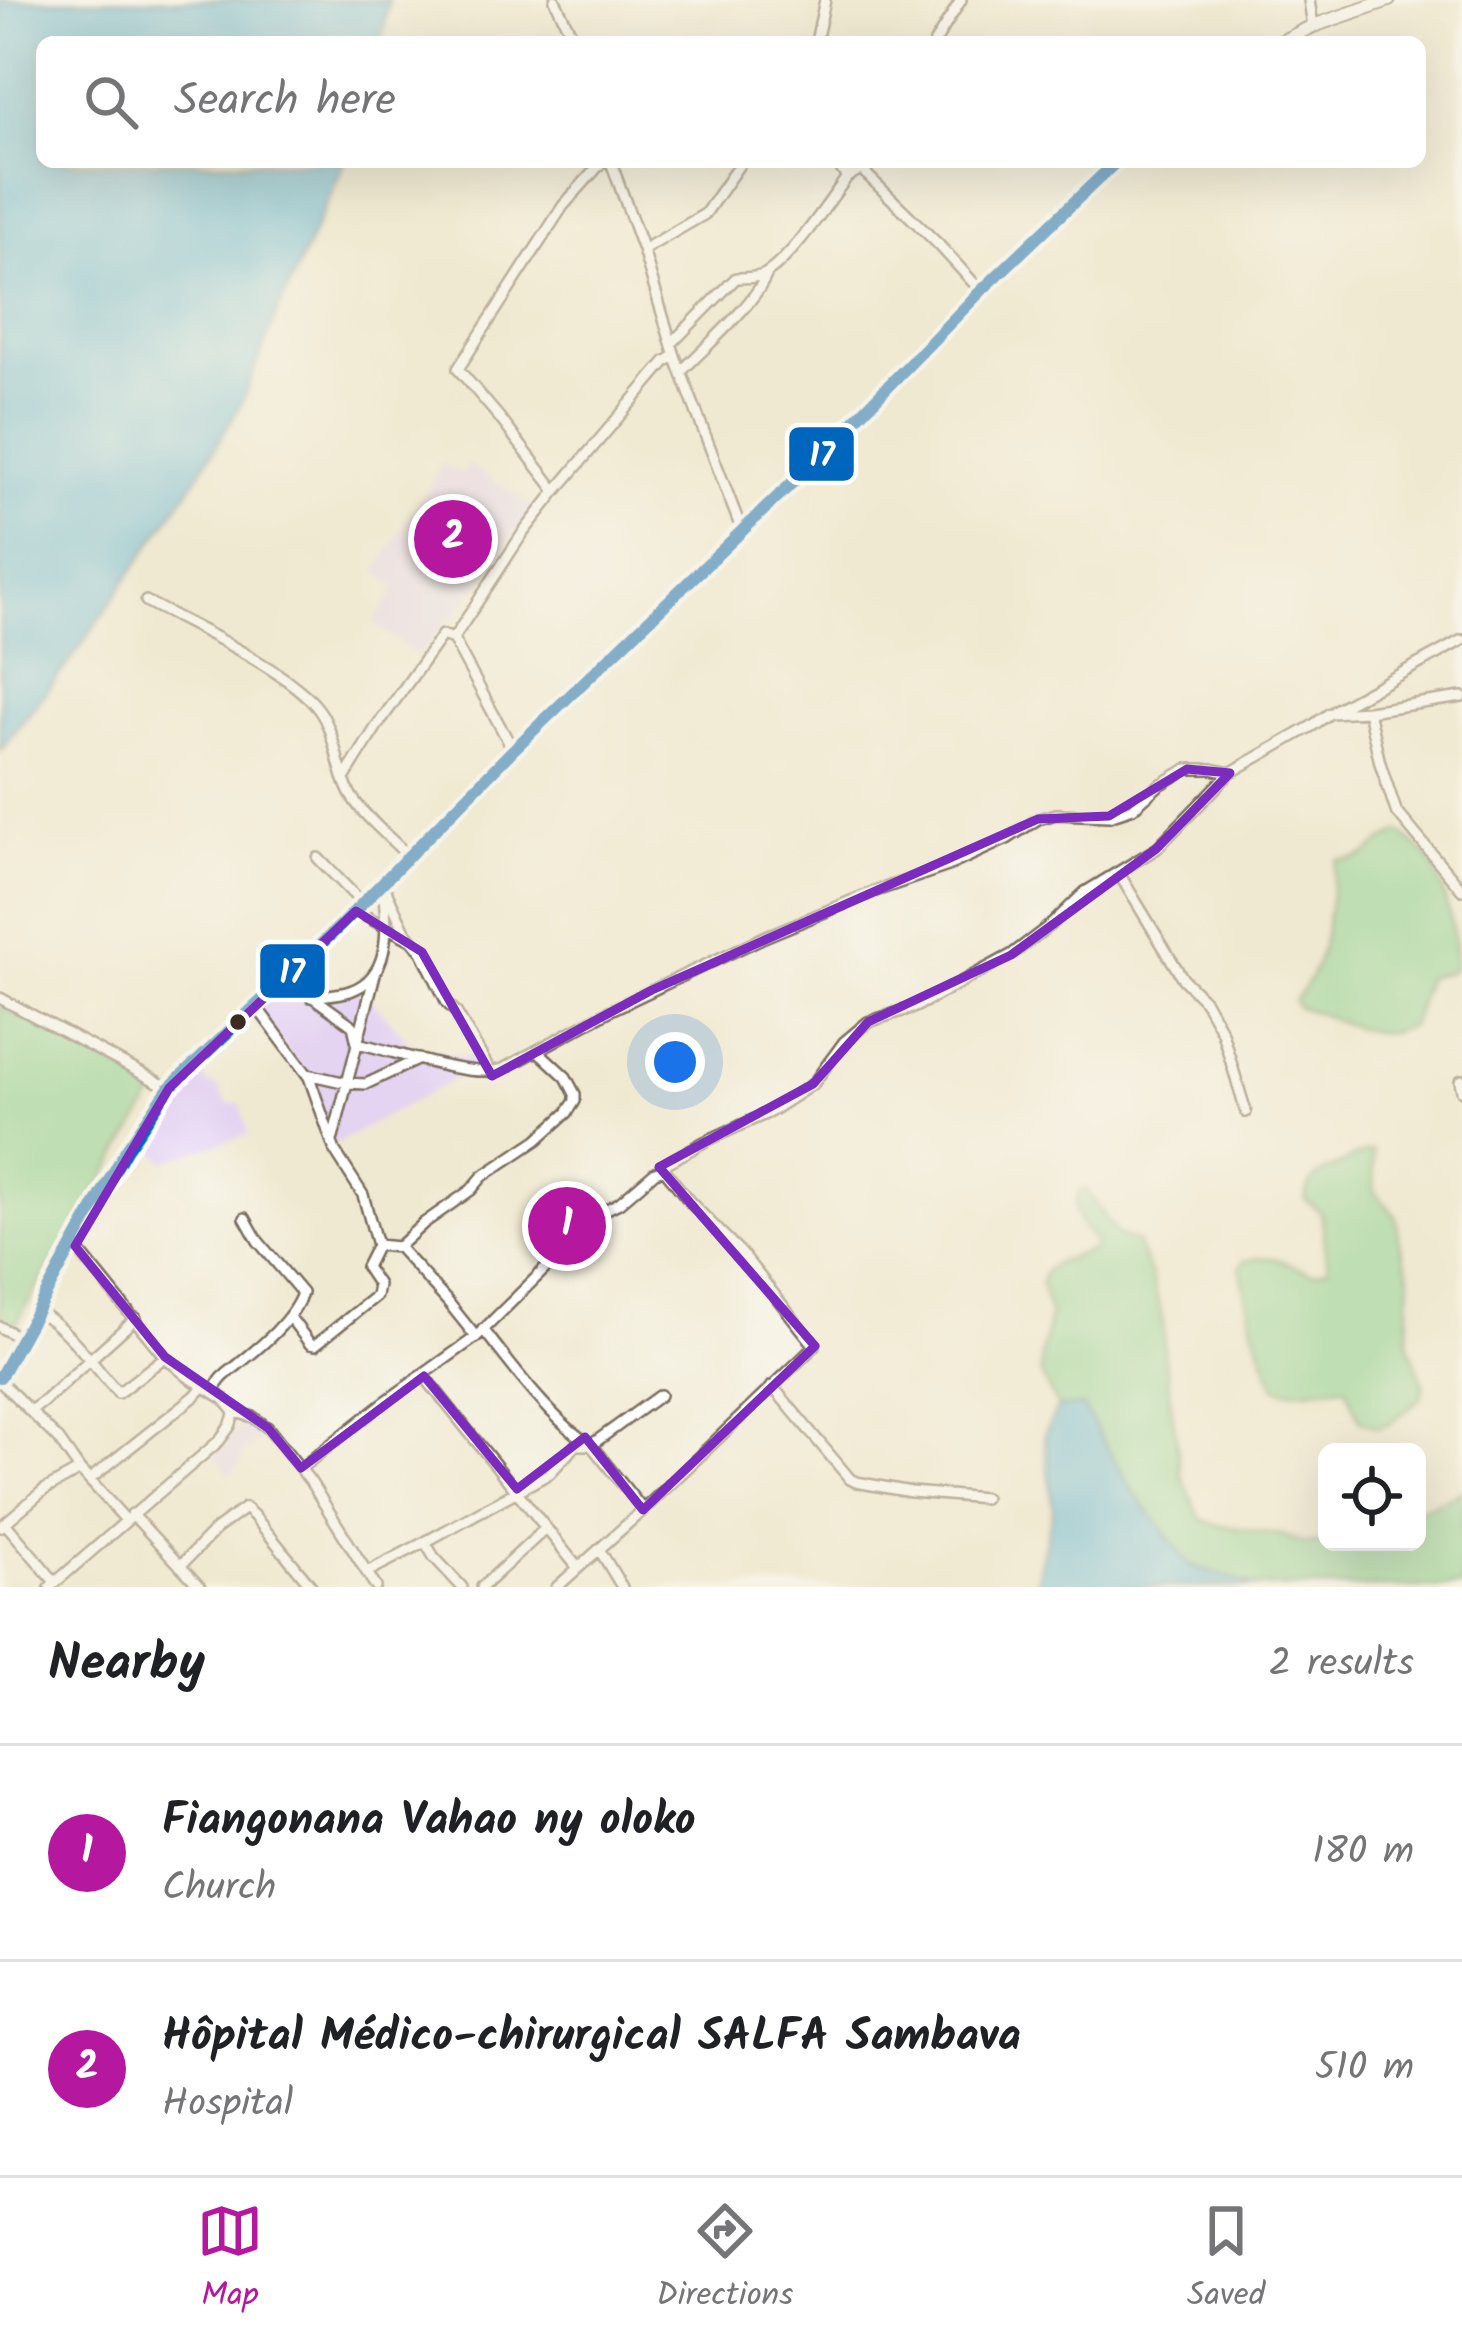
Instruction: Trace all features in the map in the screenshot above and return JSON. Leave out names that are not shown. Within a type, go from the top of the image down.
[{"type":"main road","points":[[1293,36],[1389,0]]},
{"type":"main road","points":[[0,1379],[126,1150],[169,1088],[360,907],[512,750],[1110,168]]},
{"type":"street","points":[[556,0],[571,36]]},
{"type":"street","points":[[817,36],[825,0]]},
{"type":"street","points":[[939,36],[961,0]]},
{"type":"street","points":[[1309,0],[1313,26]]},
{"type":"street","points":[[556,491],[458,369],[563,206],[597,168]]},
{"type":"street","points":[[613,168],[675,356],[742,531]]},
{"type":"street","points":[[643,250],[705,214],[737,168]]},
{"type":"street","points":[[841,168],[848,177]]},
{"type":"street","points":[[672,343],[736,278],[767,273],[860,168]]},
{"type":"street","points":[[865,168],[981,291]]},
{"type":"street","points":[[682,371],[735,317],[767,273]]},
{"type":"street","points":[[452,638],[556,491],[675,356]]},
{"type":"street","points":[[146,601],[297,688],[320,712],[353,798],[410,858]]},
{"type":"street","points":[[345,776],[442,635],[452,638],[512,750]]},
{"type":"street","points":[[301,1468],[479,1333],[554,1260],[560,1244],[655,1172],[813,1084],[844,1042],[868,1022],[915,1007],[1011,955],[1085,892],[1156,849],[1230,773],[1348,700],[1462,640]]},
{"type":"street","points":[[1330,713],[1462,697]]},
{"type":"street","points":[[1368,711],[1396,811],[1462,890]]},
{"type":"street","points":[[357,1042],[491,1072],[764,938],[948,866],[1038,819],[1056,814],[1109,817],[1133,808],[1186,770],[1230,773]]},
{"type":"street","points":[[319,857],[360,907],[386,929],[412,940]]},
{"type":"street","points":[[1118,872],[1183,979],[1205,1000],[1222,1032],[1246,1112]]},
{"type":"street","points":[[382,884],[491,1072]]},
{"type":"street","points":[[332,1138],[374,974],[386,950],[382,884]]},
{"type":"street","points":[[310,997],[354,990],[374,974]]},
{"type":"street","points":[[285,977],[353,1026],[357,1042]]},
{"type":"street","points":[[0,998],[169,1088]]},
{"type":"street","points":[[256,1006],[307,1074],[335,1151],[363,1195],[377,1245],[366,1267],[378,1285],[376,1296],[334,1333],[310,1345],[289,1316]]},
{"type":"street","points":[[398,1247],[567,1113],[575,1094],[566,1077],[538,1051]]},
{"type":"street","points":[[307,1074],[366,1084],[419,1059]]},
{"type":"street","points":[[1462,1080],[1462,1091]]},
{"type":"street","points":[[557,1587],[814,1346],[742,1254],[664,1169]]},
{"type":"street","points":[[89,1480],[209,1389],[289,1316],[302,1293],[245,1218]]},
{"type":"street","points":[[377,1245],[398,1247],[542,1401],[591,1445],[643,1510]]},
{"type":"street","points":[[75,1246],[166,1357],[235,1412],[268,1428],[301,1468],[376,1587]]},
{"type":"street","points":[[36,1310],[49,1317],[118,1393],[166,1357]]},
{"type":"street","points":[[30,1411],[136,1318]]},
{"type":"street","points":[[0,1327],[22,1339]]},
{"type":"street","points":[[424,1376],[578,1568]]},
{"type":"street","points":[[0,1379],[89,1480],[200,1587]]},
{"type":"street","points":[[772,1387],[856,1483],[984,1498]]},
{"type":"street","points":[[367,1572],[550,1473],[577,1445],[591,1445],[660,1395]]},
{"type":"street","points":[[80,1470],[44,1490],[3,1525],[22,1540],[52,1584],[219,1441],[235,1412]]},
{"type":"street","points":[[180,1566],[216,1529],[245,1508],[312,1587]]},
{"type":"street","points":[[482,1587],[545,1529]]},
{"type":"street","points":[[425,1542],[462,1587]]},
{"type":"street","points":[[599,1549],[622,1587]]},
{"type":"highlighted area","points":[[1187,769],[1230,773],[1156,849],[1011,955],[868,1022],[813,1084],[659,1167],[815,1346],[643,1510],[585,1437],[517,1489],[424,1376],[301,1468],[268,1428],[165,1357],[75,1246],[169,1088],[356,911],[422,952],[492,1076],[652,990],[1038,819],[1109,816]]},
{"type":"shaded area","points":[[443,463],[462,475],[468,464],[534,507],[454,618],[444,623],[418,656],[374,623],[397,587],[376,571]]},
{"type":"shaded area","points":[[291,976],[313,991],[352,988],[374,1003],[416,1050],[487,1061],[332,1146],[303,1071],[255,1011]]},
{"type":"shaded area","points":[[199,1071],[228,1104],[240,1103],[249,1134],[165,1161],[144,1142],[157,1116]]},
{"type":"shaded area","points":[[243,1423],[266,1433],[243,1453],[241,1463],[229,1474],[214,1454]]},
{"type":"green space","points":[[1400,832],[1428,858],[1439,881],[1453,932],[1453,970],[1426,978],[1412,1025],[1397,1031],[1368,1031],[1297,1007],[1294,1001],[1321,950],[1337,860],[1366,855]]},
{"type":"green space","points":[[0,1005],[159,1088],[15,1325],[0,1317]]},
{"type":"green space","points":[[1372,1151],[1375,1192],[1396,1216],[1410,1276],[1408,1342],[1424,1385],[1421,1398],[1378,1428],[1360,1420],[1346,1387],[1293,1391],[1275,1387],[1253,1327],[1240,1267],[1244,1261],[1264,1258],[1313,1273],[1328,1268],[1321,1212],[1305,1200],[1307,1192],[1325,1172]]},
{"type":"green space","points":[[1080,1190],[1087,1190],[1118,1236],[1137,1242],[1151,1276],[1163,1321],[1181,1475],[1201,1519],[1318,1542],[1318,1551],[1426,1551],[1426,1507],[1462,1490],[1462,1587],[1257,1587],[1190,1565],[1132,1490],[1083,1408],[1058,1407],[1041,1375],[1050,1317],[1041,1283],[1045,1271],[1093,1249],[1095,1243],[1076,1212]]},
{"type":"water","points":[[0,0],[389,0],[382,36],[36,36],[36,168],[342,168],[241,404],[195,481],[70,661],[0,751]]},
{"type":"water","points":[[1058,1407],[1083,1407],[1132,1490],[1190,1565],[1257,1587],[1035,1587],[1053,1508],[1044,1435]]},
{"type":"transit line","name":"17","points":[[0,1377],[126,1150],[169,1088],[339,927],[513,750],[815,461],[1110,168]]},
{"type":"place","name":"Hôpital Médico-chirurgical SALFA Sambava","points":[[453,539]]},
{"type":"place","name":"Fiangonana Vahao ny oloko","points":[[567,1226]]}]
